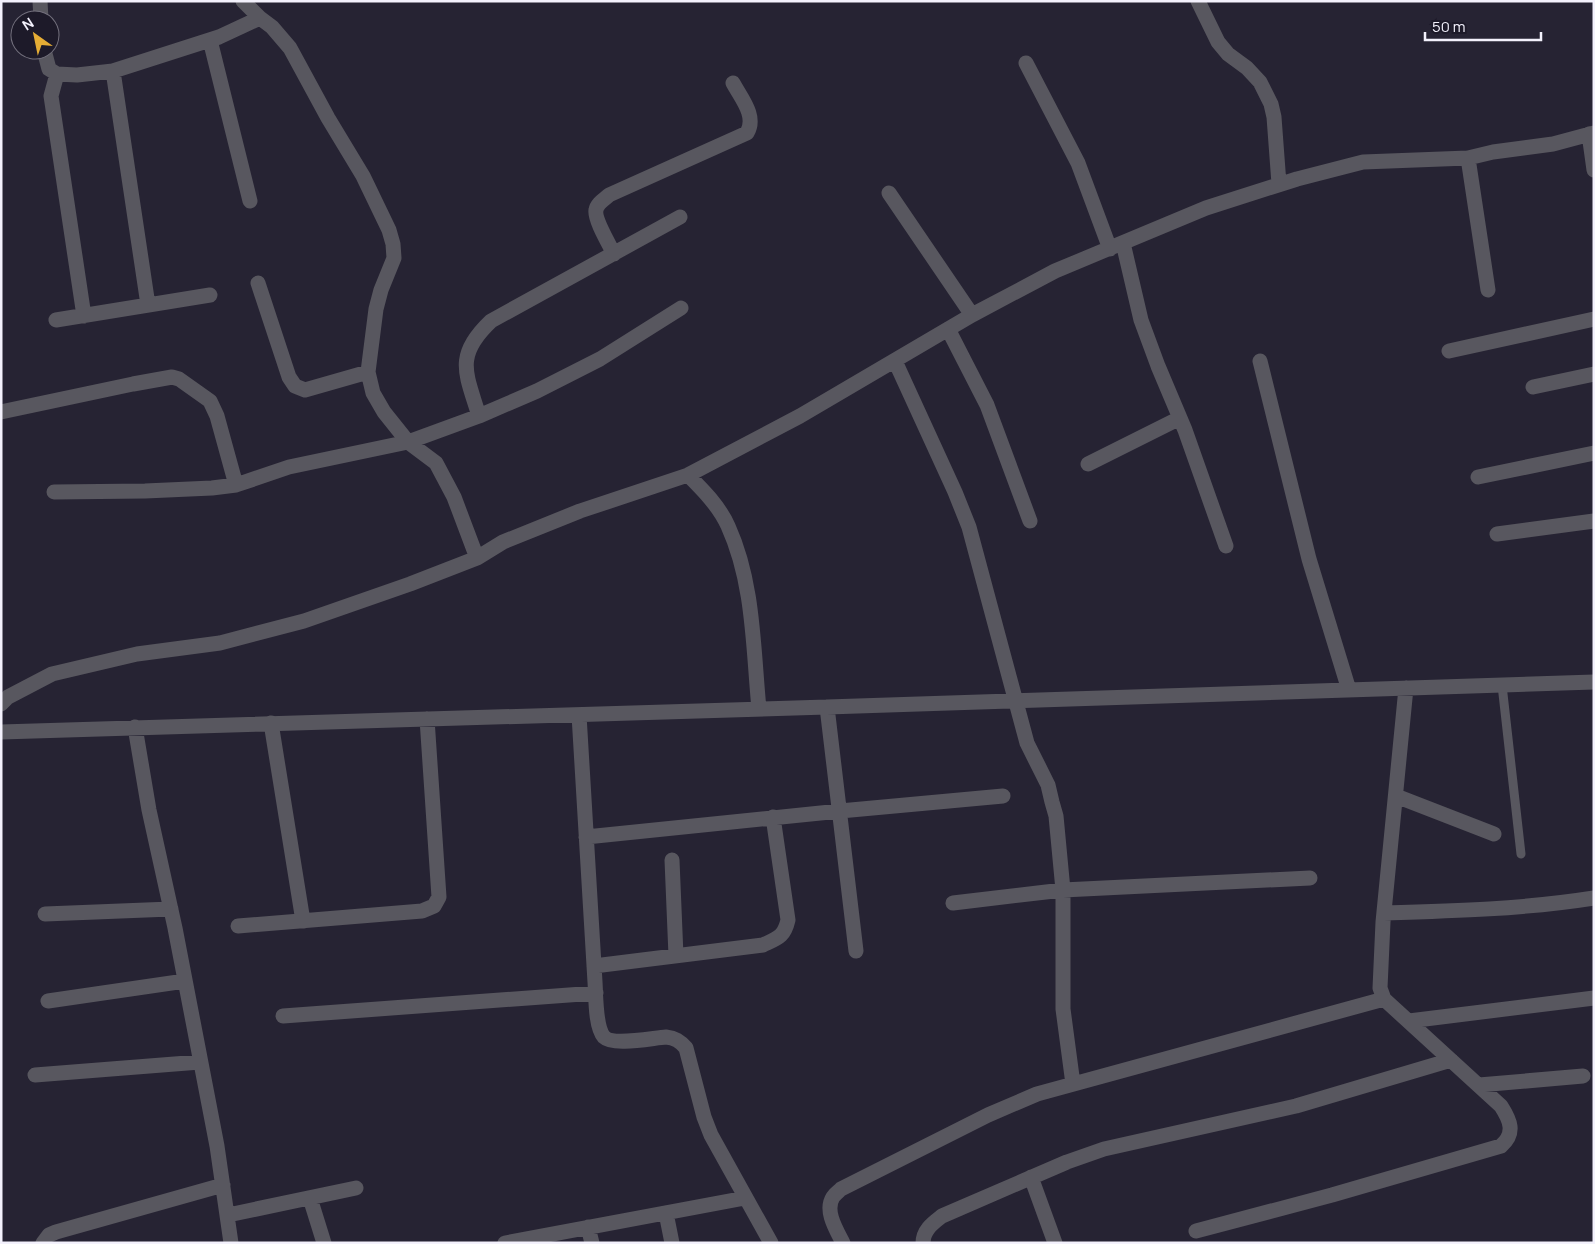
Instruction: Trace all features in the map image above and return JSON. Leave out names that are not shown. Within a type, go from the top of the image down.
[{"type":"street","points":[[243,1],[272,27],[290,48],[328,118],[363,176],[389,230],[394,258],[381,290],[376,310],[368,372],[373,393],[384,412],[408,442],[436,463],[454,497],[477,558]]},
{"type":"street","points":[[1198,1],[1218,42],[1228,54],[1247,68],[1260,82],[1271,104],[1274,117],[1279,184]]},
{"type":"street","points":[[47,60],[49,68],[57,74],[77,76],[113,71],[210,40],[260,18]]},
{"type":"street","points":[[210,40],[250,200]]},
{"type":"street","points":[[1026,63],[1078,163],[1117,246],[1141,320],[1180,418],[1226,546]]},
{"type":"street","points":[[113,71],[148,305]]},
{"type":"street","points":[[57,74],[51,96],[84,316]]},
{"type":"street","points":[[614,254],[596,216],[596,208],[610,195],[747,133],[751,127],[752,117],[733,83]]},
{"type":"street","points":[[1,704],[8,696],[52,674],[137,654],[220,643],[304,621],[410,584],[477,558],[503,542],[580,512],[688,475],[800,416],[972,315],[1055,271],[1206,208],[1279,184],[1363,162],[1468,158],[1493,152],[1552,144],[1591,134],[1594,170]]},
{"type":"street","points":[[1468,158],[1488,290]]},
{"type":"street","points":[[889,193],[972,315]]},
{"type":"street","points":[[479,416],[469,382],[466,362],[470,345],[479,332],[491,321],[680,217]]},
{"type":"street","points":[[258,283],[289,377],[295,386],[305,390],[368,372]]},
{"type":"street","points":[[56,320],[210,295]]},
{"type":"street","points":[[54,492],[155,490],[236,485],[289,467],[408,442],[537,392],[600,359],[681,308]]},
{"type":"street","points":[[1449,351],[1594,320]]},
{"type":"street","points":[[948,329],[987,405],[1030,521]]},
{"type":"street","points":[[895,361],[969,526],[1026,742],[1048,785],[1056,816],[1064,890],[1063,1009],[1073,1084]]},
{"type":"street","points":[[1260,361],[1309,559],[1349,690]]},
{"type":"street","points":[[1533,387],[1594,374]]},
{"type":"street","points":[[1,412],[133,384],[172,378],[179,379],[210,401],[217,416],[236,485]]},
{"type":"street","points":[[1088,464],[1180,418]]},
{"type":"street","points":[[1478,477],[1594,453]]},
{"type":"street","points":[[688,475],[710,497],[728,525],[744,571],[751,615],[759,709]]},
{"type":"street","points":[[1497,534],[1594,521]]},
{"type":"street","points":[[1,732],[1594,682]]},
{"type":"street","points":[[1196,1231],[1332,1195],[1501,1146],[1510,1133],[1510,1119],[1501,1106],[1384,1000],[1380,988],[1384,913],[1406,688]]},
{"type":"street","points":[[826,707],[856,952]]},
{"type":"street","points":[[579,715],[594,966],[600,1032],[604,1038],[614,1041],[673,1038],[686,1048],[704,1117],[712,1136],[771,1243]]},
{"type":"street","points":[[238,926],[422,911],[434,906],[439,897],[427,719]]},
{"type":"street","points":[[271,723],[303,921]]},
{"type":"street","points":[[135,727],[149,810],[171,909],[223,1185],[231,1243]]},
{"type":"street","points":[[586,837],[1003,796]]},
{"type":"street","points":[[1396,796],[1494,834]]},
{"type":"street","points":[[594,966],[763,945],[780,937],[786,929],[788,920],[773,818]]},
{"type":"street","points":[[672,860],[676,956]]},
{"type":"street","points":[[953,903],[1064,890],[1310,878]]},
{"type":"street","points":[[1384,913],[1502,909],[1550,905],[1594,898]]},
{"type":"street","points":[[46,914],[171,909]]},
{"type":"street","points":[[48,1001],[185,981]]},
{"type":"street","points":[[283,1016],[596,993]]},
{"type":"street","points":[[1409,1021],[1594,998]]},
{"type":"street","points":[[843,1243],[833,1223],[830,1208],[832,1198],[841,1189],[988,1115],[1037,1094],[1384,1000]]},
{"type":"street","points":[[923,1243],[923,1237],[928,1228],[942,1216],[1067,1162],[1104,1150],[1296,1106],[1451,1060]]},
{"type":"street","points":[[35,1075],[200,1062]]},
{"type":"street","points":[[1479,1085],[1583,1076]]},
{"type":"street","points":[[1031,1178],[1055,1243]]},
{"type":"street","points":[[44,1243],[49,1235],[56,1232],[223,1185]]},
{"type":"street","points":[[228,1215],[356,1188]]},
{"type":"street","points":[[310,1198],[324,1243]]},
{"type":"street","points":[[507,1243],[745,1198]]},
{"type":"street","points":[[666,1213],[672,1243]]},
{"type":"street","points":[[588,1227],[592,1243]]},
{"type":"lane","points":[[1502,685],[1521,854]]}]
